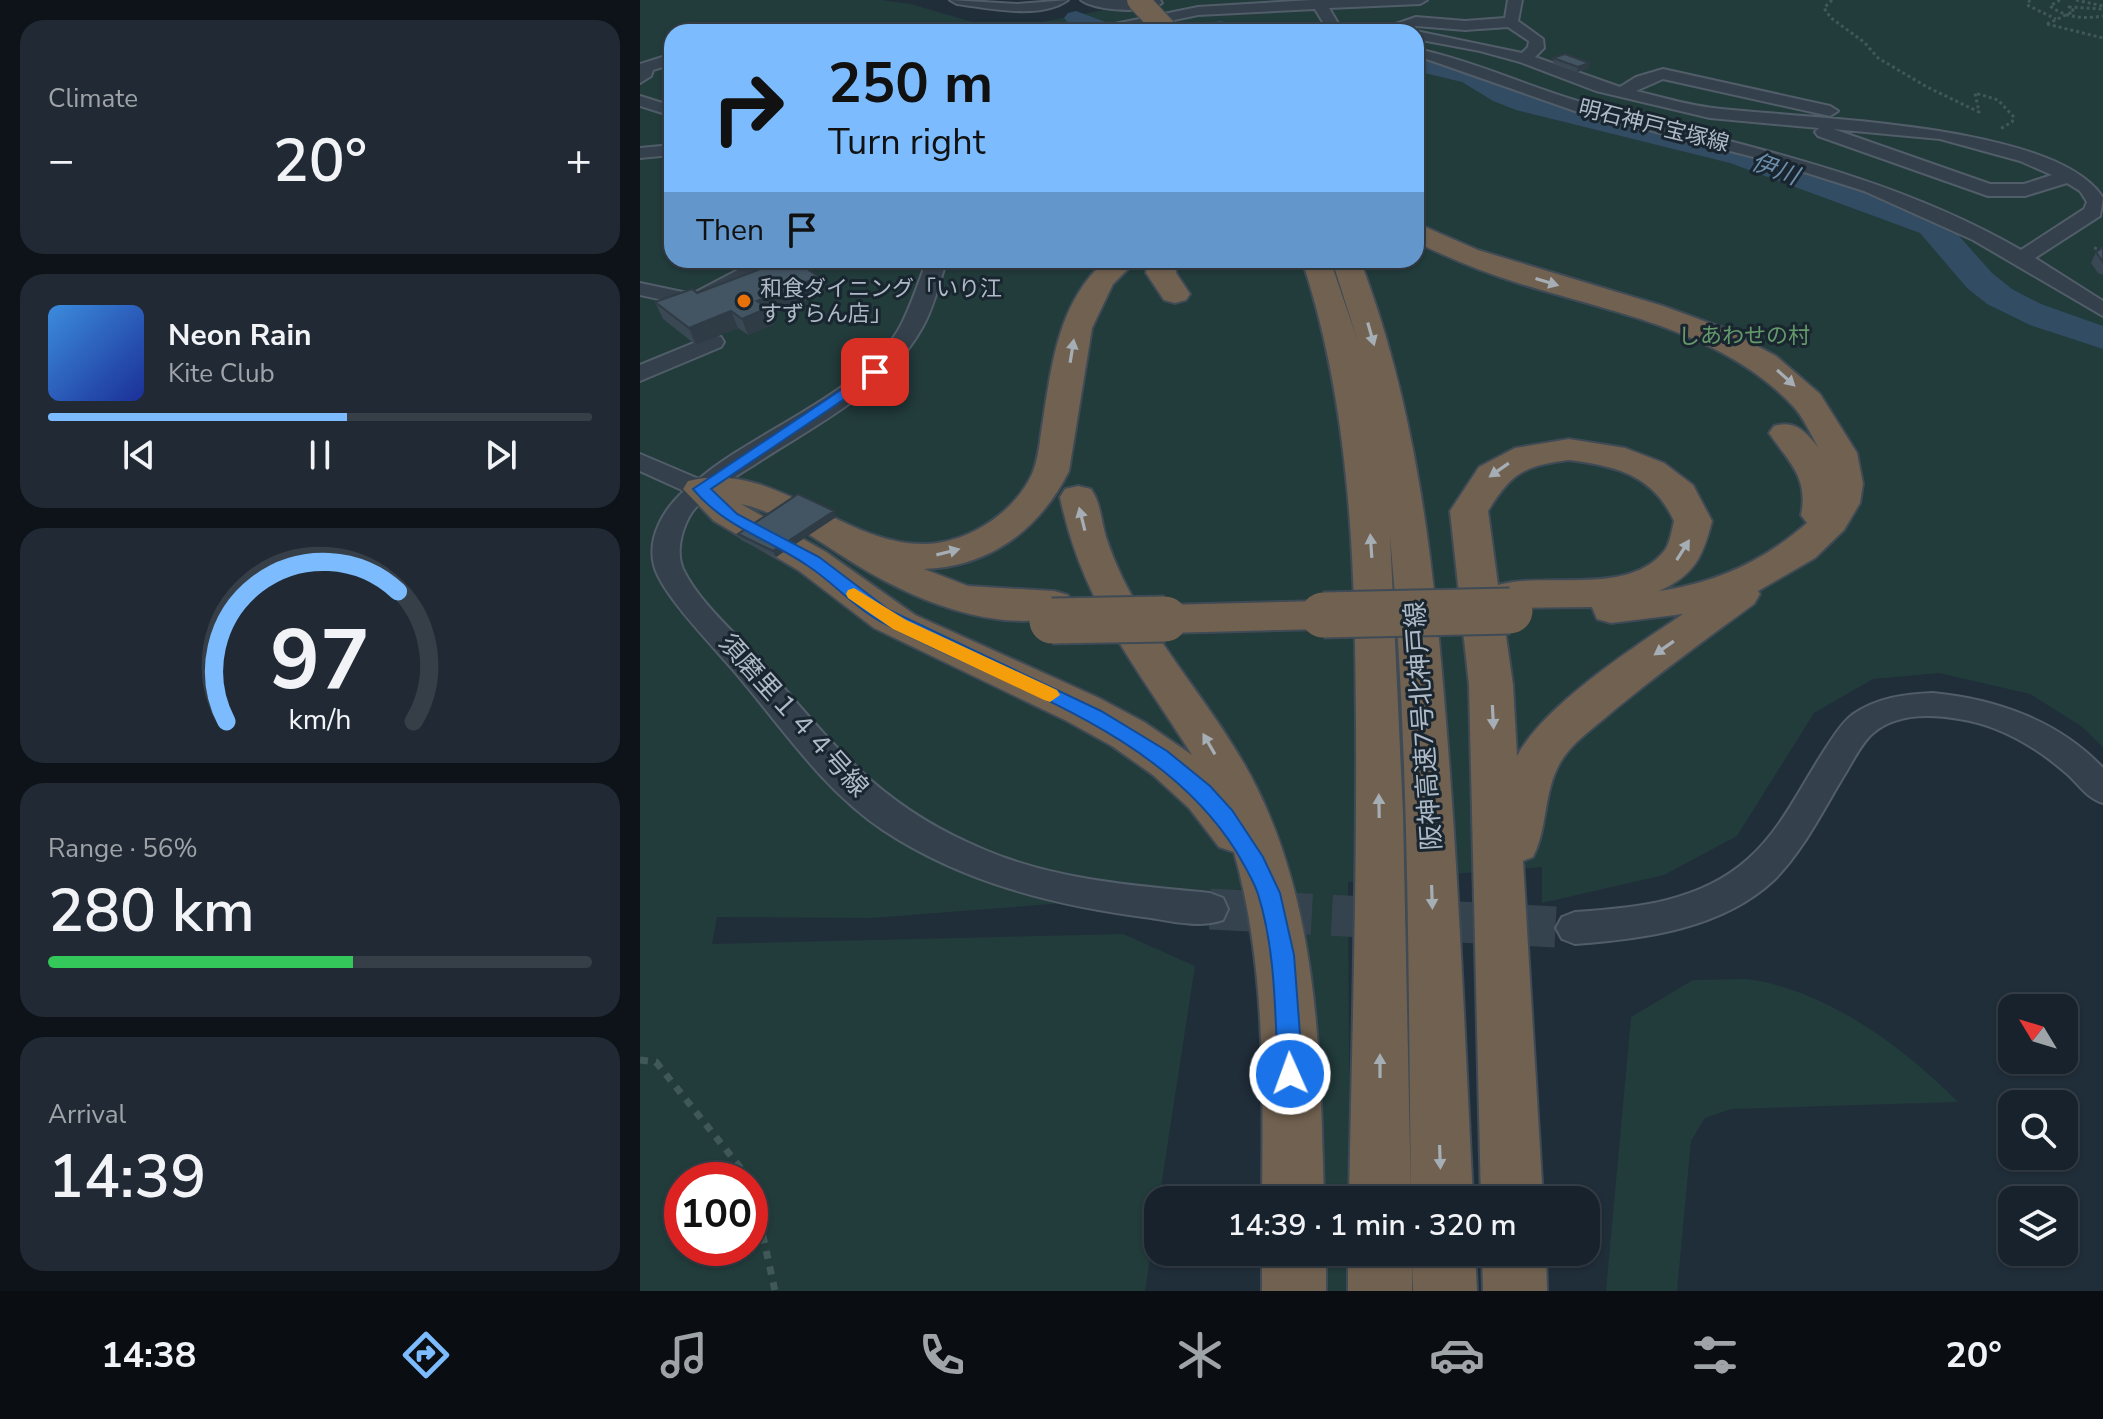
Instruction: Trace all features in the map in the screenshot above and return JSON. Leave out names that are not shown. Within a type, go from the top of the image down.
[{"type":"highway","points":[[1138,0],[1160,24]]},
{"type":"highway","points":[[1167,0],[1188,24]]},
{"type":"highway","points":[[1424,235],[1486,273],[1501,288]]},
{"type":"highway","points":[[1447,247],[1705,332],[1756,355],[1784,375],[1821,418],[1841,459],[1847,485],[1841,507],[1834,518],[1793,556],[1579,712],[1546,746],[1537,761],[1523,796],[1517,830],[1514,1027],[1509,1107]]},
{"type":"highway","points":[[829,550],[901,556],[938,555],[997,534],[1025,514],[1051,471],[1074,338],[1081,315],[1099,282],[1114,268]]},
{"type":"highway","points":[[1161,268],[1175,294]]},
{"type":"highway","name":"阪神高速7号北神戸線","points":[[1318,268],[1350,377],[1371,539],[1378,727],[1380,1186]]},
{"type":"highway","name":"阪神高速7号北神戸線","points":[[1349,268],[1383,376],[1410,541],[1431,843],[1442,1186]]},
{"type":"highway","points":[[701,489],[732,518],[829,550],[939,611],[984,619],[1053,613],[1509,603],[1623,608],[1673,602],[1738,585],[1793,556],[1814,528],[1823,497],[1818,473],[1786,433]]},
{"type":"highway","points":[[1509,603],[1611,591],[1651,579],[1679,560],[1687,548],[1692,535],[1689,509],[1668,482],[1640,465],[1602,453],[1562,449],[1529,455],[1499,468],[1479,488],[1469,511],[1491,685],[1512,1186]]},
{"type":"highway","points":[[1078,497],[1086,533],[1118,610],[1200,728],[1248,820],[1279,932],[1287,998],[1293,1186]]},
{"type":"highway","points":[[829,550],[867,605],[899,625],[1094,717],[1160,756],[1203,791],[1225,816],[1269,893]]},
{"type":"highway","points":[[1294,1266],[1294,1291]]},
{"type":"highway","points":[[1380,1266],[1380,1291]]},
{"type":"highway","points":[[1444,1266],[1445,1291]]},
{"type":"highway","points":[[1514,1266],[1515,1291]]},
{"type":"street","points":[[957,0],[1017,8],[1061,0]]},
{"type":"street","points":[[1088,0],[1122,6],[1193,0]]},
{"type":"street","points":[[1320,2],[1330,24]]},
{"type":"street","points":[[1131,24],[1198,11],[1320,2],[1425,20],[1525,28],[1576,80],[1759,99]]},
{"type":"street","points":[[1380,20],[1388,24]]},
{"type":"street","points":[[1425,20],[1482,47],[1525,28]]},
{"type":"street","name":"明石神戸宝塚線","points":[[1424,57],[1482,69],[1572,104],[1748,148],[1843,179],[1963,226],[2103,310]]},
{"type":"street","points":[[640,78],[645,73],[645,67],[664,61]]},
{"type":"street","points":[[1635,86],[1666,75],[1759,99],[1868,143],[1936,164],[1961,180],[2087,187],[2096,202],[2098,214],[2020,259]]},
{"type":"street","points":[[640,101],[664,108]]},
{"type":"street","points":[[1868,143],[1908,129],[1979,146],[2013,183],[2055,185]]},
{"type":"street","points":[[2013,183],[2049,142]]},
{"type":"street","points":[[1936,164],[1979,146]]},
{"type":"street","points":[[640,153],[664,151]]},
{"type":"street","points":[[640,289],[695,301],[758,268]]},
{"type":"street","name":"須磨里１４４号線","points":[[934,268],[912,327],[875,372],[688,499],[674,518],[666,541],[668,567],[810,741],[872,803],[924,839],[1021,878],[1082,894],[1210,909]]},
{"type":"street","points":[[640,374],[713,342]]},
{"type":"street","points":[[640,462],[701,489]]},
{"type":"street","points":[[1575,928],[1656,921],[1716,898],[1754,875],[1778,851],[1861,725],[1882,712],[1905,706],[1958,707],[2008,722],[2060,748],[2082,765],[2103,790]]},
{"type":"path","points":[[1832,0],[1824,8],[1829,16],[1863,40],[1877,57],[1911,80],[1979,112],[1975,93],[1986,94],[2009,107],[2014,117],[2012,122],[1979,146]]},
{"type":"path","points":[[2030,0],[2027,5],[2034,11],[2056,19]]},
{"type":"path","points":[[2060,0],[2050,6],[2067,14],[2103,16]]},
{"type":"path","points":[[2076,0],[2103,7]]},
{"type":"path","points":[[2103,7],[2074,5],[2069,7],[2074,11],[2047,24],[2103,38]]},
{"type":"path","points":[[2094,248],[2103,250]]},
{"type":"path","points":[[640,1060],[656,1062],[751,1181],[775,1291]]},
{"type":"green space","name":"しあわせの村","points":[[640,0],[882,0],[911,4],[979,24],[664,24],[664,268],[1424,268],[1424,24],[1031,24],[1155,0],[2103,0],[2103,747],[2081,726],[2030,694],[1939,673],[1873,679],[1814,713],[1737,836],[1664,875],[1542,903],[1542,867],[1348,882],[1350,1186],[1306,1186],[1287,886],[871,918],[717,917],[712,944],[1123,934],[1195,966],[1161,1186],[1144,1186],[1144,1266],[1149,1266],[1145,1291],[640,1291]]},
{"type":"green space","points":[[1747,979],[1805,995],[1862,1024],[1913,1061],[1958,1102],[1731,1109],[1705,1118],[1691,1141],[1677,1291],[1606,1291],[1631,1017],[1693,980]]},
{"type":"green space","points":[[1309,1266],[1349,1266],[1349,1291],[1310,1291]]},
{"type":"building","points":[[1565,54],[1589,63],[1578,67],[1553,58]]},
{"type":"building","points":[[2103,247],[2103,262],[2096,252]]},
{"type":"building","points":[[763,268],[806,268],[819,277],[757,301],[767,308],[742,319],[731,311],[689,328],[655,302],[692,289],[697,293]]},
{"type":"building","points":[[798,494],[834,511],[773,551],[738,534]]},
{"type":"waterway","name":"伊川","points":[[1076,18],[1091,24]]},
{"type":"waterway","name":"伊川","points":[[1424,65],[1471,76],[1503,95],[1526,104],[1741,157],[1932,226],[1980,280],[2000,296],[2043,317],[2103,338]]},
{"type":"tunnel","points":[[1210,909],[1575,928]]},
{"type":"slow traffic","points":[[854,594],[899,625],[1050,695]]},
{"type":"place","name":"和食ダイニング「いり江 すずらん店」","points":[[744,301]]},
{"type":"route","points":[[875,372],[701,489],[732,518],[813,561],[867,605],[899,625],[1094,717],[1160,756],[1203,791],[1225,816],[1269,893],[1283,955],[1290,1074]]}]
